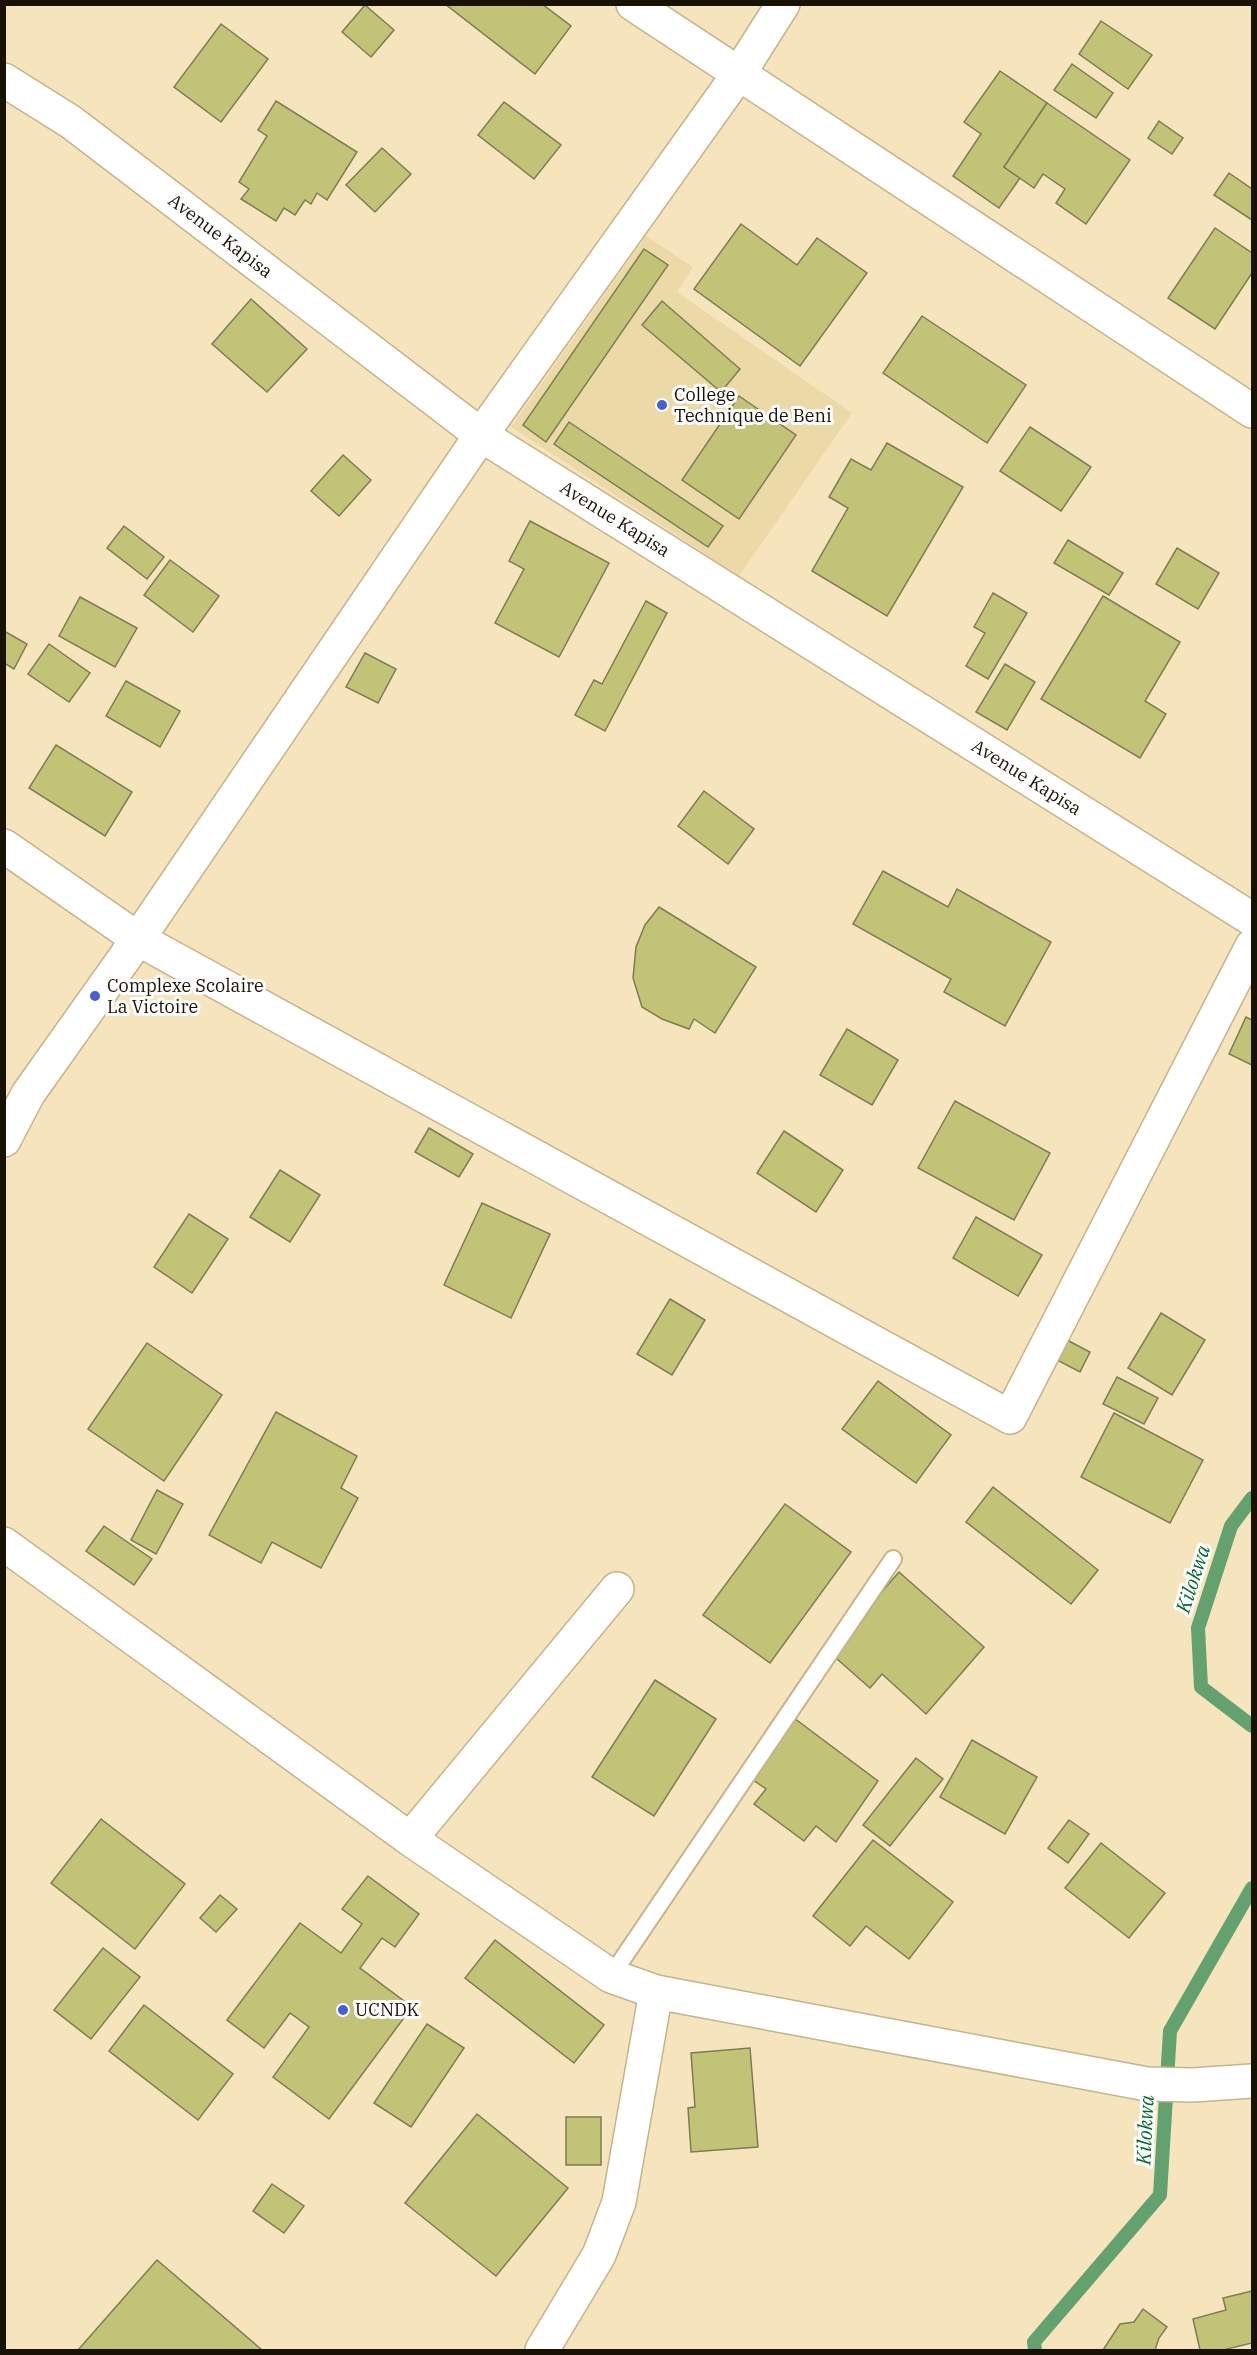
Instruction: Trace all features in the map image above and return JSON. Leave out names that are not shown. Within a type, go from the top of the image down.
[{"type":"street","points":[[633,4],[1252,411]]},
{"type":"street","points":[[4,1140],[28,1094],[138,939],[481,435],[738,75],[783,4]]},
{"type":"street","name":"Avenue Kapisa","points":[[4,80],[71,122],[481,435],[1252,919]]},
{"type":"street","points":[[4,846],[138,939],[1010,1417],[1252,946]]},
{"type":"street","points":[[4,1544],[410,1839],[611,1976],[656,1992],[1147,2084],[1193,2085],[1252,2081]]},
{"type":"street","points":[[410,1839],[617,1589]]},
{"type":"street","points":[[542,2350],[599,2255],[619,2202],[656,1992]]},
{"type":"lane","points":[[611,1976],[894,1559]]},
{"type":"shaded area","points":[[646,236],[693,267],[677,292],[852,413],[739,576],[511,427]]},
{"type":"building","points":[[445,4],[542,4],[571,26],[535,74]]},
{"type":"building","points":[[365,5],[394,30],[371,57],[342,32]]},
{"type":"building","points":[[1101,21],[1152,55],[1128,89],[1079,54]]},
{"type":"building","points":[[221,24],[268,59],[221,122],[174,87]]},
{"type":"building","points":[[1072,64],[1113,93],[1096,118],[1054,90]]},
{"type":"building","points":[[1000,71],[1047,103],[1004,167],[1020,178],[999,208],[953,176],[981,134],[964,122]]},
{"type":"building","points":[[276,101],[357,152],[327,200],[317,193],[311,204],[305,200],[295,215],[284,208],[276,221],[241,199],[249,189],[239,182],[267,136],[258,130]]},
{"type":"building","points":[[504,102],[561,145],[534,179],[478,135]]},
{"type":"building","points":[[1047,103],[1130,160],[1086,224],[1056,203],[1065,189],[1043,174],[1034,188],[1004,167]]},
{"type":"building","points":[[1159,121],[1183,138],[1172,154],[1148,138]]},
{"type":"building","points":[[382,148],[411,174],[375,212],[346,185]]},
{"type":"building","points":[[1229,173],[1252,189],[1252,220],[1214,195]]},
{"type":"building","points":[[741,224],[797,265],[817,238],[867,273],[800,366],[694,289]]},
{"type":"building","points":[[1215,228],[1252,253],[1252,273],[1215,329],[1168,298]]},
{"type":"building","points":[[644,249],[668,265],[546,442],[523,425]]},
{"type":"building","points":[[251,299],[307,349],[267,392],[212,344]]},
{"type":"building","points":[[662,301],[740,369],[721,392],[642,325]]},
{"type":"building","points":[[922,316],[1026,385],[987,443],[883,373]]},
{"type":"building","points":[[739,396],[796,435],[739,519],[682,480]]},
{"type":"building","points":[[569,422],[723,526],[708,547],[554,444]]},
{"type":"building","points":[[1030,427],[1091,467],[1061,511],[1000,471]]},
{"type":"building","points":[[887,443],[963,487],[887,616],[812,571],[848,508],[829,497],[851,459],[871,470]]},
{"type":"building","points":[[343,455],[371,480],[339,516],[311,491]]},
{"type":"building","points":[[530,521],[609,563],[559,657],[495,623],[524,569],[509,561]]},
{"type":"building","points":[[124,526],[164,557],[147,579],[107,548]]},
{"type":"building","points":[[1068,540],[1123,573],[1109,595],[1054,563]]},
{"type":"building","points":[[1177,548],[1219,573],[1198,609],[1156,584]]},
{"type":"building","points":[[170,560],[219,596],[193,632],[144,595]]},
{"type":"building","points":[[993,593],[1027,613],[988,679],[966,666],[985,633],[974,627]]},
{"type":"building","points":[[1103,596],[1180,642],[1145,701],[1166,714],[1140,758],[1041,699]]},
{"type":"building","points":[[80,597],[137,628],[115,667],[59,636]]},
{"type":"building","points":[[646,601],[667,613],[605,731],[575,715],[594,680],[602,684]]},
{"type":"building","points":[[4,631],[27,644],[14,669],[4,663]]},
{"type":"building","points":[[49,644],[90,673],[69,702],[28,674]]},
{"type":"building","points":[[365,653],[396,669],[378,703],[346,687]]},
{"type":"building","points":[[1005,664],[1035,682],[1007,730],[976,712]]},
{"type":"building","points":[[126,681],[180,711],[160,747],[106,716]]},
{"type":"building","points":[[56,745],[132,792],[105,836],[29,788]]},
{"type":"building","points":[[704,791],[754,829],[728,864],[678,826]]},
{"type":"building","points":[[883,871],[948,907],[957,889],[1051,942],[1005,1026],[944,992],[951,979],[853,924]]},
{"type":"building","points":[[659,907],[756,967],[715,1033],[694,1019],[689,1029],[662,1019],[642,1007],[633,978],[636,947],[645,925]]},
{"type":"building","points":[[1246,1017],[1252,1020],[1252,1065],[1229,1054]]},
{"type":"building","points":[[847,1029],[898,1060],[872,1105],[820,1075]]},
{"type":"building","points":[[955,1101],[1050,1153],[1014,1220],[918,1168]]},
{"type":"building","points":[[429,1128],[473,1154],[459,1177],[415,1152]]},
{"type":"building","points":[[784,1131],[843,1170],[816,1212],[757,1173]]},
{"type":"building","points":[[280,1170],[320,1195],[290,1242],[250,1217]]},
{"type":"building","points":[[482,1203],[550,1234],[511,1318],[444,1285]]},
{"type":"building","points":[[189,1214],[228,1239],[192,1293],[154,1267]]},
{"type":"building","points":[[976,1217],[1042,1255],[1018,1296],[953,1258]]},
{"type":"building","points":[[670,1299],[705,1320],[672,1375],[637,1354]]},
{"type":"building","points":[[1161,1313],[1205,1340],[1172,1395],[1128,1368]]},
{"type":"building","points":[[1067,1340],[1090,1352],[1080,1372],[1057,1360]]},
{"type":"building","points":[[147,1343],[222,1395],[164,1481],[88,1429]]},
{"type":"building","points":[[1117,1377],[1158,1398],[1144,1424],[1103,1404]]},
{"type":"building","points":[[878,1381],[951,1435],[916,1483],[842,1429]]},
{"type":"building","points":[[276,1412],[357,1456],[341,1488],[358,1498],[321,1568],[272,1542],[261,1563],[209,1535]]},
{"type":"building","points":[[1114,1413],[1203,1460],[1170,1523],[1081,1477]]},
{"type":"building","points":[[993,1487],[1098,1570],[1071,1604],[966,1522]]},
{"type":"building","points":[[157,1490],[183,1504],[156,1554],[131,1540]]},
{"type":"building","points":[[785,1504],[851,1552],[770,1663],[703,1615]]},
{"type":"building","points":[[104,1526],[152,1559],[134,1585],[86,1551]]},
{"type":"building","points":[[899,1572],[984,1647],[926,1714],[882,1674],[870,1688],[829,1652]]},
{"type":"building","points":[[655,1680],[716,1719],[654,1816],[592,1777]]},
{"type":"building","points":[[794,1718],[878,1781],[836,1842],[816,1826],[804,1841],[754,1804],[766,1789],[749,1777]]},
{"type":"building","points":[[972,1740],[1037,1777],[1005,1834],[940,1797]]},
{"type":"building","points":[[916,1758],[943,1779],[890,1846],[863,1825]]},
{"type":"building","points":[[101,1819],[185,1884],[135,1949],[51,1883]]},
{"type":"building","points":[[1069,1820],[1089,1834],[1068,1863],[1048,1848]]},
{"type":"building","points":[[873,1840],[953,1902],[909,1959],[866,1926],[850,1946],[813,1916]]},
{"type":"building","points":[[1101,1843],[1165,1893],[1129,1938],[1065,1888]]},
{"type":"building","points":[[368,1876],[419,1914],[395,1947],[382,1938],[360,1968],[412,2007],[329,2119],[273,2077],[309,2027],[290,2013],[264,2048],[227,2020],[300,1923],[341,1953],[362,1924],[342,1909]]},
{"type":"building","points":[[220,1895],[237,1909],[216,1932],[200,1918]]},
{"type":"building","points":[[495,1940],[604,2025],[574,2063],[465,1978]]},
{"type":"building","points":[[103,1948],[140,1977],[91,2039],[54,2010]]},
{"type":"building","points":[[144,2005],[233,2074],[198,2120],[109,2051]]},
{"type":"building","points":[[427,2024],[464,2048],[411,2127],[374,2103]]},
{"type":"building","points":[[750,2048],[758,2147],[691,2152],[688,2108],[695,2107],[691,2053]]},
{"type":"building","points":[[477,2114],[568,2188],[496,2276],[405,2203]]},
{"type":"building","points":[[566,2117],[601,2117],[601,2165],[566,2165]]},
{"type":"building","points":[[272,2184],[304,2206],[284,2233],[253,2211]]},
{"type":"building","points":[[157,2260],[262,2350],[78,2350]]},
{"type":"building","points":[[1252,2291],[1252,2343],[1223,2350],[1200,2350],[1193,2319],[1226,2310],[1223,2298]]},
{"type":"building","points":[[1143,2309],[1167,2327],[1159,2338],[1155,2350],[1103,2350],[1120,2324],[1134,2322]]},
{"type":"waterway","name":"Kilokwa","points":[[1252,1498],[1231,1526],[1198,1628],[1201,1687],[1252,1726]]},
{"type":"waterway","name":"Kilokwa","points":[[1035,2350],[1034,2342],[1160,2195],[1170,2031],[1252,1888]]},
{"type":"place","name":"College Technique de Beni","points":[[662,405]]},
{"type":"place","name":"Complexe Scolaire La Victoire","points":[[95,996]]},
{"type":"place","name":"UCNDK","points":[[343,2010]]}]
